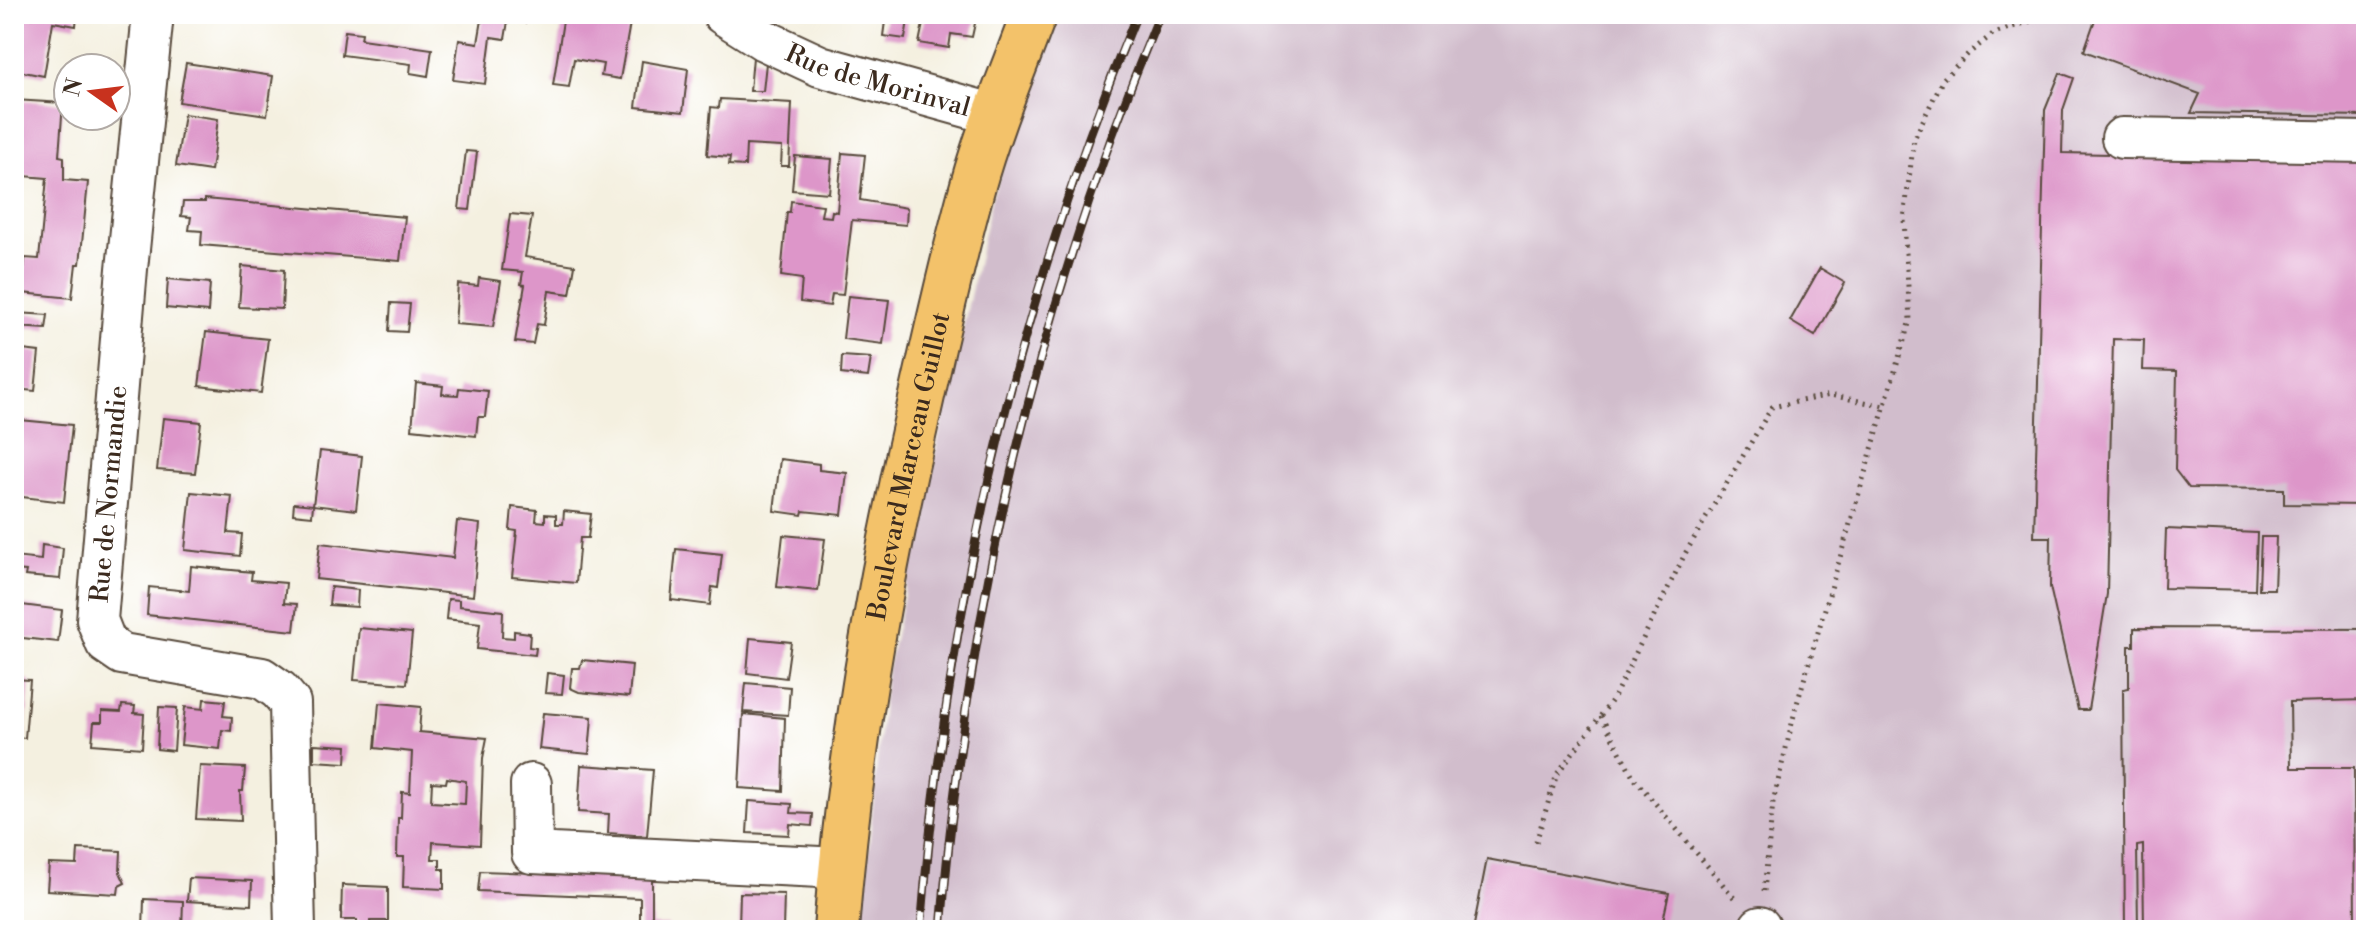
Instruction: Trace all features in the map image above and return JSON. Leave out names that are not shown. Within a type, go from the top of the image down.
[{"type":"main road","name":"Boulevard Marceau Guillot","points":[[836,930],[857,733],[888,544],[966,213],[996,115],[1034,14]]},
{"type":"street","name":"Rue de Normandie","points":[[153,14],[127,269],[97,620],[106,643],[122,654],[262,678],[290,703],[295,930]]},
{"type":"street","name":"Rue de Morinval","points":[[723,14],[764,40],[820,66],[996,115]]},
{"type":"street","points":[[2122,138],[2366,142]]},
{"type":"street","points":[[531,784],[532,853],[841,868]]},
{"type":"path","points":[[1760,929],[1776,789],[1796,707],[1910,320],[1904,219],[1914,139],[1943,79],[1968,54],[1994,33],[2034,20],[2041,14]]},
{"type":"path","points":[[1536,842],[1557,774],[1613,699],[1686,552],[1772,407],[1830,395],[1884,406]]},
{"type":"path","points":[[1601,716],[1634,778],[1760,929]]},
{"type":"shaded area","points":[[1060,14],[2366,14],[2366,930],[861,930],[885,681],[992,197]]},
{"type":"building","points":[[14,14],[32,18],[33,14],[77,14],[76,26],[53,22],[44,76],[14,70]]},
{"type":"building","points":[[483,14],[528,14],[526,23],[508,21],[505,39],[491,37],[485,84],[453,80],[459,40],[478,43]]},
{"type":"building","points":[[564,14],[630,23],[620,79],[601,76],[603,64],[574,59],[569,87],[553,85]]},
{"type":"building","points":[[886,14],[909,14],[905,39],[883,36]]},
{"type":"building","points":[[925,14],[977,14],[972,37],[951,34],[949,48],[919,43]]},
{"type":"building","points":[[2097,14],[2366,14],[2366,116],[2191,113],[2200,94],[2084,51]]},
{"type":"building","points":[[345,31],[362,33],[361,39],[432,49],[428,76],[410,73],[411,64],[342,55]]},
{"type":"building","points":[[753,57],[766,63],[763,91],[750,91]]},
{"type":"building","points":[[642,61],[688,69],[683,112],[636,107]]},
{"type":"building","points":[[186,63],[273,76],[267,115],[179,102]]},
{"type":"building","points":[[2060,73],[2074,78],[2063,110],[2062,153],[2366,159],[2366,505],[2284,504],[2284,489],[2189,488],[2175,470],[2177,371],[2143,370],[2144,340],[2113,339],[2107,594],[2088,710],[2078,710],[2050,587],[2051,537],[2034,537],[2045,110]]},
{"type":"building","points":[[720,99],[792,103],[789,166],[781,166],[782,147],[746,145],[745,166],[729,165],[730,157],[707,155],[711,107],[719,108]]},
{"type":"building","points":[[14,100],[52,102],[52,132],[61,132],[59,156],[64,157],[64,180],[88,182],[80,264],[76,264],[72,298],[22,293],[25,258],[39,259],[47,178],[24,176],[23,191],[14,190]]},
{"type":"building","points":[[184,114],[218,119],[211,171],[176,166]]},
{"type":"building","points":[[466,151],[477,152],[470,210],[459,209]]},
{"type":"building","points":[[842,153],[865,155],[860,200],[907,208],[906,225],[852,220],[843,295],[832,294],[830,306],[800,302],[802,279],[781,276],[787,212],[790,212],[791,201],[823,205],[821,216],[831,217],[832,211],[837,212]]},
{"type":"building","points":[[795,156],[832,159],[829,193],[792,190]]},
{"type":"building","points":[[205,199],[405,217],[400,261],[201,245],[202,231],[189,230],[191,217],[181,216],[183,202],[205,202]]},
{"type":"building","points":[[510,214],[532,216],[525,257],[575,265],[570,294],[549,291],[544,325],[537,324],[533,344],[515,342],[525,285],[521,284],[523,272],[502,270]]},
{"type":"building","points":[[242,266],[284,270],[282,309],[239,307]]},
{"type":"building","points":[[1820,268],[1845,283],[1815,336],[1790,321]]},
{"type":"building","points":[[479,278],[501,281],[493,327],[455,324],[458,284],[478,286]]},
{"type":"building","points":[[168,279],[210,283],[208,312],[166,308]]},
{"type":"building","points":[[848,296],[889,300],[883,344],[843,339]]},
{"type":"building","points":[[391,303],[410,304],[407,332],[389,331]]},
{"type":"building","points":[[17,313],[48,315],[46,329],[16,327]]},
{"type":"building","points":[[206,332],[268,339],[261,393],[199,386]]},
{"type":"building","points":[[14,349],[39,352],[35,391],[14,389]]},
{"type":"building","points":[[842,356],[871,358],[868,377],[841,374]]},
{"type":"building","points":[[416,383],[443,386],[442,394],[458,395],[459,388],[488,391],[485,417],[478,417],[476,436],[412,429]]},
{"type":"building","points":[[163,418],[201,422],[195,473],[157,470]]},
{"type":"building","points":[[20,420],[72,425],[64,502],[14,496],[14,422],[20,423]]},
{"type":"building","points":[[320,451],[362,456],[356,510],[313,505]]},
{"type":"building","points":[[780,459],[819,464],[819,470],[847,473],[842,515],[774,511]]},
{"type":"building","points":[[191,492],[232,496],[228,533],[242,534],[240,556],[185,550]]},
{"type":"building","points":[[294,503],[313,505],[312,516],[293,514]]},
{"type":"building","points":[[512,507],[537,510],[536,521],[545,522],[545,514],[556,515],[556,524],[563,524],[564,511],[591,514],[588,538],[580,538],[576,583],[512,577],[517,531],[510,530]]},
{"type":"building","points":[[457,521],[480,524],[473,596],[316,579],[320,543],[453,558]]},
{"type":"building","points":[[2166,529],[2257,533],[2255,590],[2164,588]]},
{"type":"building","points":[[783,535],[825,539],[818,591],[777,587]]},
{"type":"building","points":[[2261,537],[2276,537],[2274,589],[2259,589]]},
{"type":"building","points":[[42,545],[63,548],[60,579],[25,576],[26,571],[14,570],[14,557],[41,560]]},
{"type":"building","points":[[676,549],[722,554],[718,588],[712,587],[710,605],[671,600]]},
{"type":"building","points":[[191,566],[252,572],[251,580],[286,583],[284,603],[297,604],[294,631],[147,615],[149,587],[189,591]]},
{"type":"building","points":[[331,587],[358,590],[357,607],[329,605]]},
{"type":"building","points":[[448,599],[459,600],[459,606],[503,611],[502,637],[514,638],[514,631],[530,633],[529,647],[536,648],[535,655],[477,649],[480,623],[446,619]]},
{"type":"building","points":[[14,604],[62,610],[58,642],[14,637]]},
{"type":"building","points":[[359,628],[412,633],[407,684],[354,680]]},
{"type":"building","points":[[2134,628],[2366,629],[2366,700],[2290,702],[2291,768],[2354,768],[2355,930],[2144,930],[2143,845],[2137,846],[2138,930],[2125,930],[2123,689],[2129,688],[2129,646],[2134,646]]},
{"type":"building","points":[[750,638],[791,642],[786,678],[747,673]]},
{"type":"building","points":[[582,660],[632,665],[629,697],[579,692],[570,688],[572,668],[580,668]]},
{"type":"building","points":[[547,673],[564,675],[562,694],[545,693]]},
{"type":"building","points":[[14,679],[30,680],[25,738],[14,737]]},
{"type":"building","points":[[746,683],[790,687],[788,715],[743,712]]},
{"type":"building","points":[[204,699],[225,701],[223,716],[232,717],[231,731],[222,730],[220,749],[181,745],[185,707],[203,709]]},
{"type":"building","points":[[379,703],[421,707],[419,732],[487,738],[483,758],[480,845],[433,842],[432,859],[440,859],[440,869],[444,869],[444,889],[403,887],[404,857],[397,857],[398,818],[401,818],[402,792],[410,793],[412,752],[375,748]],"holes":[[[447,778],[466,781],[465,804],[431,802],[432,782],[446,783]]]},
{"type":"building","points":[[122,705],[135,706],[134,713],[144,714],[142,748],[92,744],[94,722],[102,722],[102,711],[121,712]]},
{"type":"building","points":[[159,707],[177,708],[174,751],[157,749]]},
{"type":"building","points":[[543,713],[592,717],[589,754],[539,749]]},
{"type":"building","points":[[743,714],[785,718],[783,791],[739,788]]},
{"type":"building","points":[[314,744],[347,746],[346,763],[314,761]]},
{"type":"building","points":[[581,765],[653,770],[647,836],[608,833],[609,814],[578,812]]},
{"type":"building","points":[[200,766],[245,768],[243,791],[240,791],[241,821],[196,819]]},
{"type":"building","points":[[749,801],[792,804],[791,813],[813,814],[812,826],[790,824],[789,835],[747,833]]},
{"type":"building","points":[[78,849],[121,851],[120,872],[125,883],[119,886],[118,894],[47,890],[49,864],[77,865]]},
{"type":"building","points":[[1487,859],[1669,893],[1661,930],[1473,930]]},
{"type":"building","points":[[480,871],[652,877],[652,925],[668,925],[668,930],[640,930],[640,898],[478,891]]},
{"type":"building","points":[[189,878],[252,881],[251,905],[187,901]]},
{"type":"building","points":[[342,885],[388,887],[388,921],[370,921],[370,929],[357,929],[357,920],[341,920]]},
{"type":"building","points":[[740,893],[784,894],[783,929],[739,927]]},
{"type":"building","points":[[144,899],[183,901],[182,930],[143,930]]},
{"type":"railway","points":[[921,930],[932,811],[948,694],[992,463],[1021,350],[1055,237],[1093,125],[1137,14]]},
{"type":"railway","points":[[941,930],[968,694],[1013,463],[1077,237],[1116,125],[1160,14]]}]
